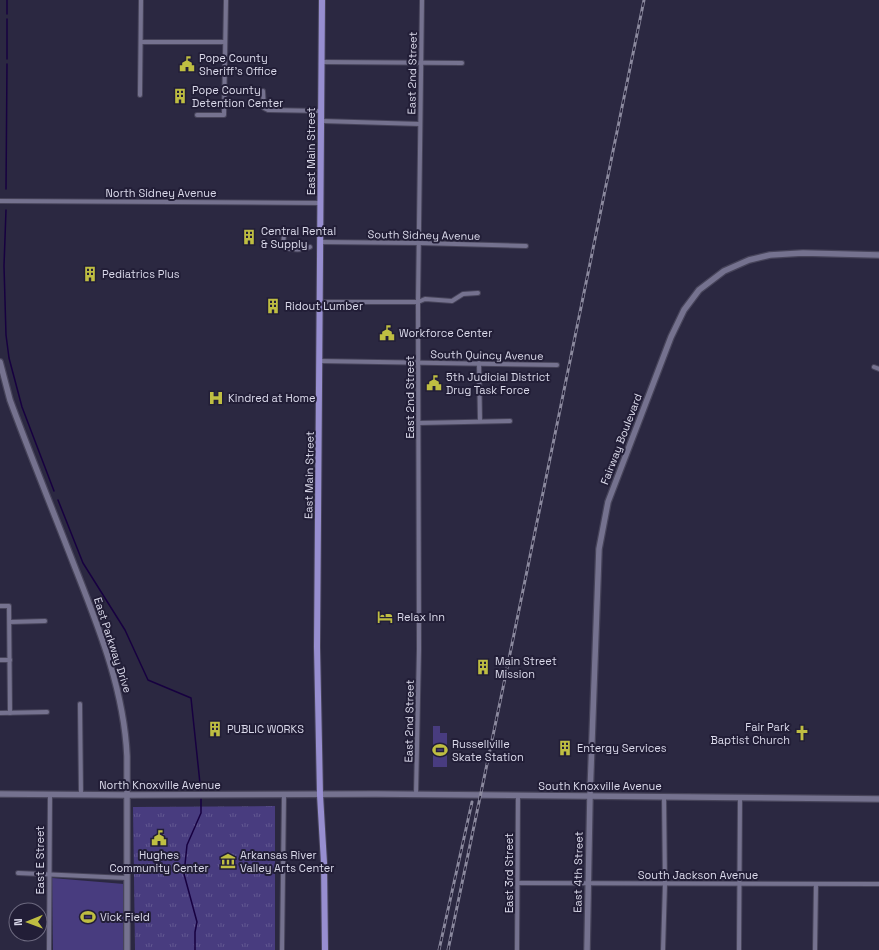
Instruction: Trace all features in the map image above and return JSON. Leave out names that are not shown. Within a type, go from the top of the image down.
[{"type":"main road","name":"East Main Street","points":[[322,0],[317,647],[325,950]]},
{"type":"main road","name":"Fairway Boulevard","points":[[590,795],[599,549],[608,502],[671,337],[684,310],[699,290],[724,271],[749,260],[770,255],[796,254],[879,255]]},
{"type":"main road","name":"East Parkway Drive","points":[[0,362],[10,400],[96,621],[114,674],[122,708],[127,738],[126,950]]},
{"type":"main road","name":"North Knoxville Avenue","points":[[0,794],[320,795]]},
{"type":"main road","name":"South Knoxville Avenue","points":[[320,795],[590,795],[879,798]]},
{"type":"main road","name":"East 4th Street","points":[[587,950],[590,795]]},
{"type":"street","points":[[140,95],[141,0]]},
{"type":"street","points":[[197,116],[224,115],[226,0]]},
{"type":"street","name":"East 2nd Street","points":[[416,795],[419,649],[418,302],[420,243],[422,0]]},
{"type":"street","points":[[141,42],[225,42]]},
{"type":"street","points":[[322,62],[462,63]]},
{"type":"street","points":[[263,91],[264,108],[268,110],[322,111]]},
{"type":"street","points":[[322,122],[420,124]]},
{"type":"street","name":"North Sidney Avenue","points":[[0,201],[321,203]]},
{"type":"street","points":[[285,231],[283,247],[294,250],[310,247]]},
{"type":"street","name":"South Sidney Avenue","points":[[320,242],[526,246]]},
{"type":"street","points":[[320,302],[418,302],[425,299],[452,301],[463,294],[478,293]]},
{"type":"street","name":"South Quincy Avenue","points":[[320,361],[557,365]]},
{"type":"street","points":[[479,363],[480,421]]},
{"type":"street","points":[[418,423],[510,421]]},
{"type":"street","points":[[0,606],[9,606],[10,713]]},
{"type":"street","points":[[10,622],[45,622]]},
{"type":"street","points":[[0,660],[10,660]]},
{"type":"street","points":[[80,704],[80,795]]},
{"type":"street","points":[[0,713],[47,712]]},
{"type":"street","name":"East E Street","points":[[49,950],[50,795]]},
{"type":"street","points":[[282,950],[284,795]]},
{"type":"street","name":"East 3rd Street","points":[[517,950],[518,795]]},
{"type":"street","points":[[663,950],[665,884],[664,796]]},
{"type":"street","points":[[739,950],[740,797]]},
{"type":"street","points":[[18,873],[127,878]]},
{"type":"street","name":"South Jackson Avenue","points":[[518,883],[879,884]]},
{"type":"street","points":[[816,884],[816,950]]},
{"type":"green space","name":"Russellville Skate Station","points":[[433,726],[440,726],[440,733],[447,733],[447,767],[433,767]]},
{"type":"green space","points":[[275,806],[275,950],[135,950],[133,807]]},
{"type":"green space","name":"Vick Field","points":[[52,878],[124,884],[123,950],[53,950]]},
{"type":"waterway","points":[[7,0],[7,14]]},
{"type":"waterway","points":[[7,19],[7,59]]},
{"type":"waterway","points":[[6,189],[7,64]]},
{"type":"waterway","points":[[6,210],[4,266],[6,335],[9,358],[22,407],[54,491]]},
{"type":"waterway","points":[[58,500],[83,563],[125,630],[148,680],[191,698],[201,793]]},
{"type":"waterway","points":[[195,950],[195,932],[197,922],[184,874],[187,845],[201,813],[201,797]]},
{"type":"railway","points":[[448,950],[644,0]]},
{"type":"railway","points":[[439,950],[472,802]]},
{"type":"place","name":"Pope County Sheriff's Office","points":[[187,64]]},
{"type":"place","name":"Pope County Detention Center","points":[[180,96]]},
{"type":"place","name":"Central Rental & Supply","points":[[249,237]]},
{"type":"place","name":"Pediatrics Plus","points":[[90,274]]},
{"type":"place","name":"Ridout Lumber","points":[[273,306]]},
{"type":"place","name":"Workforce Center","points":[[387,333]]},
{"type":"place","name":"5th Judicial District Drug Task Force","points":[[434,383]]},
{"type":"place","name":"Kindred at Home","points":[[216,398]]},
{"type":"place","name":"Relax Inn","points":[[385,617]]},
{"type":"place","name":"Main Street Mission","points":[[483,667]]},
{"type":"place","name":"PUBLIC WORKS","points":[[215,729]]},
{"type":"place","name":"Fair Park Baptist Church","points":[[802,733]]},
{"type":"place","name":"Entergy Services","points":[[565,748]]},
{"type":"place","name":"Russellville Skate Station","points":[[440,750]]},
{"type":"place","name":"Hughes Community Center","points":[[159,838]]},
{"type":"place","name":"Arkansas River Valley Arts Center","points":[[228,861]]},
{"type":"place","name":"Vick Field","points":[[88,917]]}]
